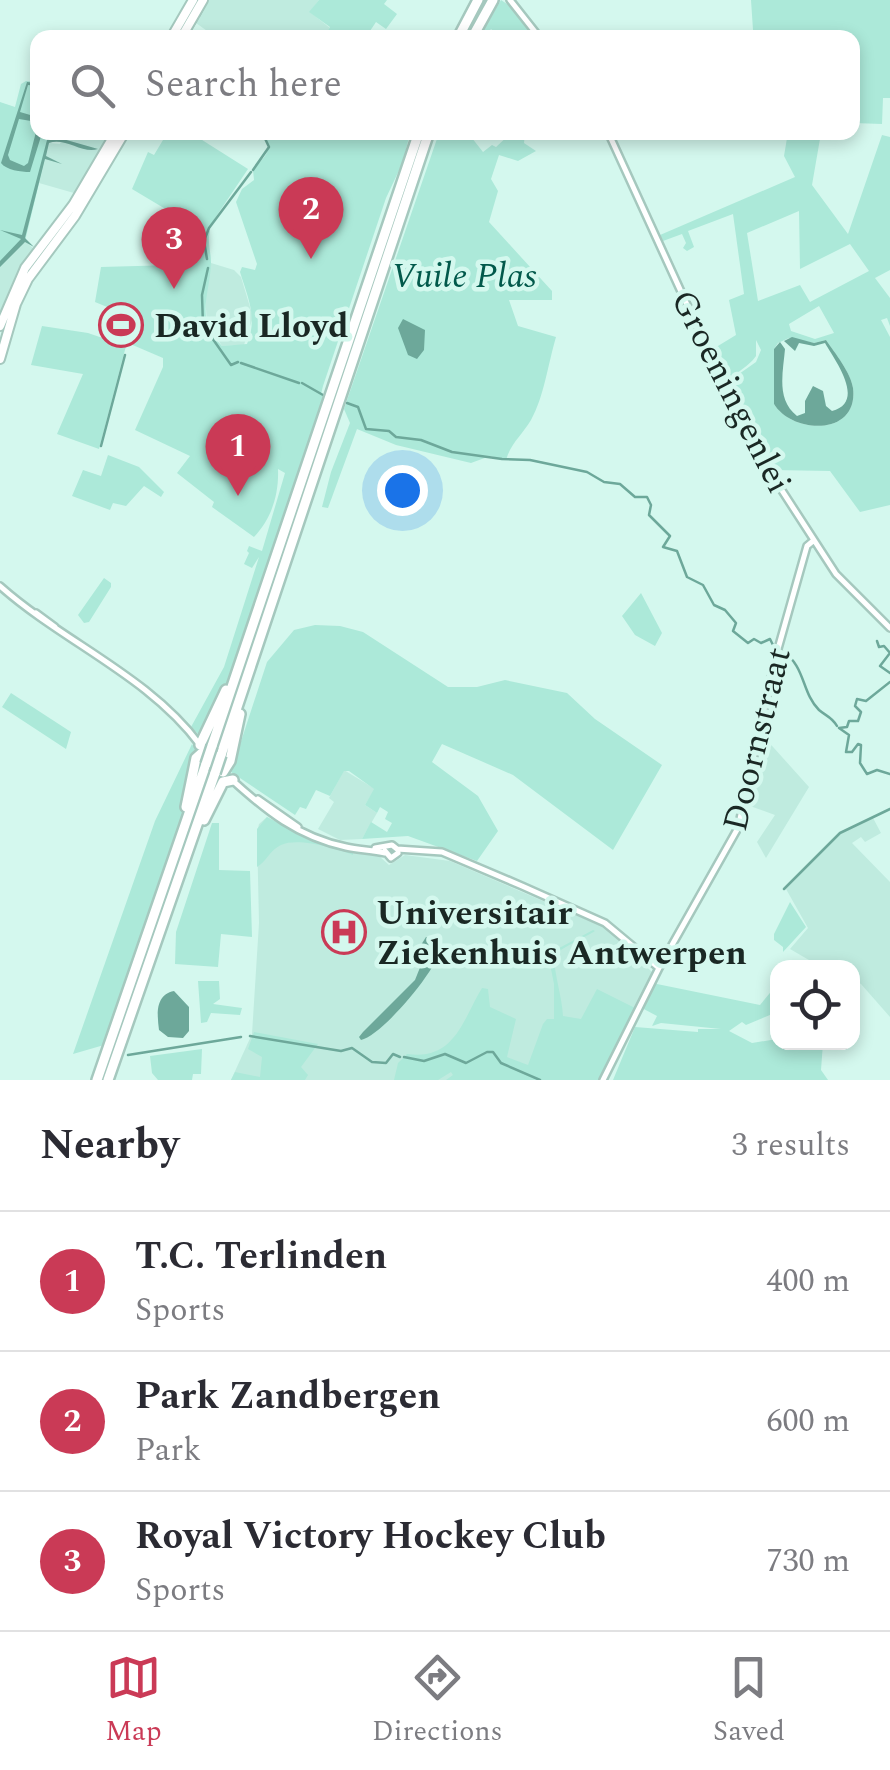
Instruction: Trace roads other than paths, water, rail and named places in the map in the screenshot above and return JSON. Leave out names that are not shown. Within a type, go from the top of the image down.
[{"type":"highway","points":[[462,30],[478,0]]},
{"type":"highway","points":[[476,30],[493,0]]},
{"type":"highway","points":[[108,1080],[218,766],[244,669],[417,140]]},
{"type":"highway","points":[[97,1080],[182,834],[196,758],[206,747],[244,669],[426,140]]},
{"type":"highway","points":[[206,747],[218,766]]},
{"type":"highway","points":[[182,834],[218,766]]},
{"type":"highway","points":[[190,849],[223,782],[233,780]]},
{"type":"main road","points":[[177,30],[194,0]]},
{"type":"main road","points":[[186,30],[203,0]]},
{"type":"main road","points":[[0,326],[25,268],[73,205],[111,140]]},
{"type":"main road","points":[[0,359],[16,304],[28,279],[75,216],[121,140]]},
{"type":"street","points":[[512,2],[534,30]]},
{"type":"street","name":"Groeningenlei","points":[[612,140],[748,438],[836,574],[890,628]]},
{"type":"street","name":"Doornstraat","points":[[603,1080],[743,814],[774,664],[807,550],[815,542]]},
{"type":"street","points":[[0,586],[161,702],[206,747]]},
{"type":"street","points":[[218,766],[300,828],[352,846],[386,851]]},
{"type":"street","points":[[218,766],[269,813],[302,833],[343,847],[386,851]]},
{"type":"street","points":[[386,851],[392,845],[397,851],[424,849],[444,854],[522,886],[605,922],[659,968]]},
{"type":"waterway","points":[[199,16],[206,3]]},
{"type":"waterway","points":[[191,30],[197,19]]},
{"type":"waterway","points":[[253,170],[269,147],[266,140]]},
{"type":"waterway","points":[[207,259],[204,241],[209,228],[251,172]]},
{"type":"waterway","points":[[208,268],[202,295],[203,325],[231,365],[238,362]]},
{"type":"waterway","points":[[101,446],[125,355]]},
{"type":"waterway","points":[[241,363],[299,383]]},
{"type":"waterway","points":[[302,383],[323,395]]},
{"type":"waterway","points":[[347,403],[358,407],[366,429],[389,431],[396,437],[421,440],[452,452],[530,460],[587,472],[604,482],[620,484],[635,497],[647,497],[651,505],[649,515],[670,536],[663,547],[677,551],[687,577],[703,585],[714,605],[725,610],[736,623],[733,631],[748,643],[770,639],[775,649]]},
{"type":"waterway","points":[[877,641],[879,647],[884,646],[890,653],[880,666],[890,673]]},
{"type":"waterway","points":[[782,651],[795,664],[813,703],[837,726]]},
{"type":"waterway","points":[[890,682],[866,701],[857,699],[855,706],[861,712],[858,721],[849,721],[847,727],[839,728],[849,735],[846,752],[861,745],[860,763],[867,774],[877,770],[890,774]]},
{"type":"waterway","points":[[784,889],[840,833],[890,809]]},
{"type":"waterway","points":[[250,1036],[341,1051],[352,1048],[372,1062],[386,1063],[393,1054],[400,1057]]},
{"type":"waterway","points":[[128,1055],[241,1037]]},
{"type":"waterway","points":[[404,1057],[424,1061],[445,1054],[466,1063],[493,1052],[501,1063],[540,1080]]},
{"type":"place","name":"Park Zandbergen","points":[[311,259]]},
{"type":"place","name":"Royal Victory Hockey Club","points":[[174,289]]},
{"type":"place","name":"David Lloyd","points":[[121,325]]},
{"type":"place","name":"T.C. Terlinden","points":[[238,496]]},
{"type":"place","name":"Universitair Ziekenhuis Antwerpen","points":[[344,932]]},
{"type":"park label","name":"Vuile Plas","points":[[464,275]]}]
